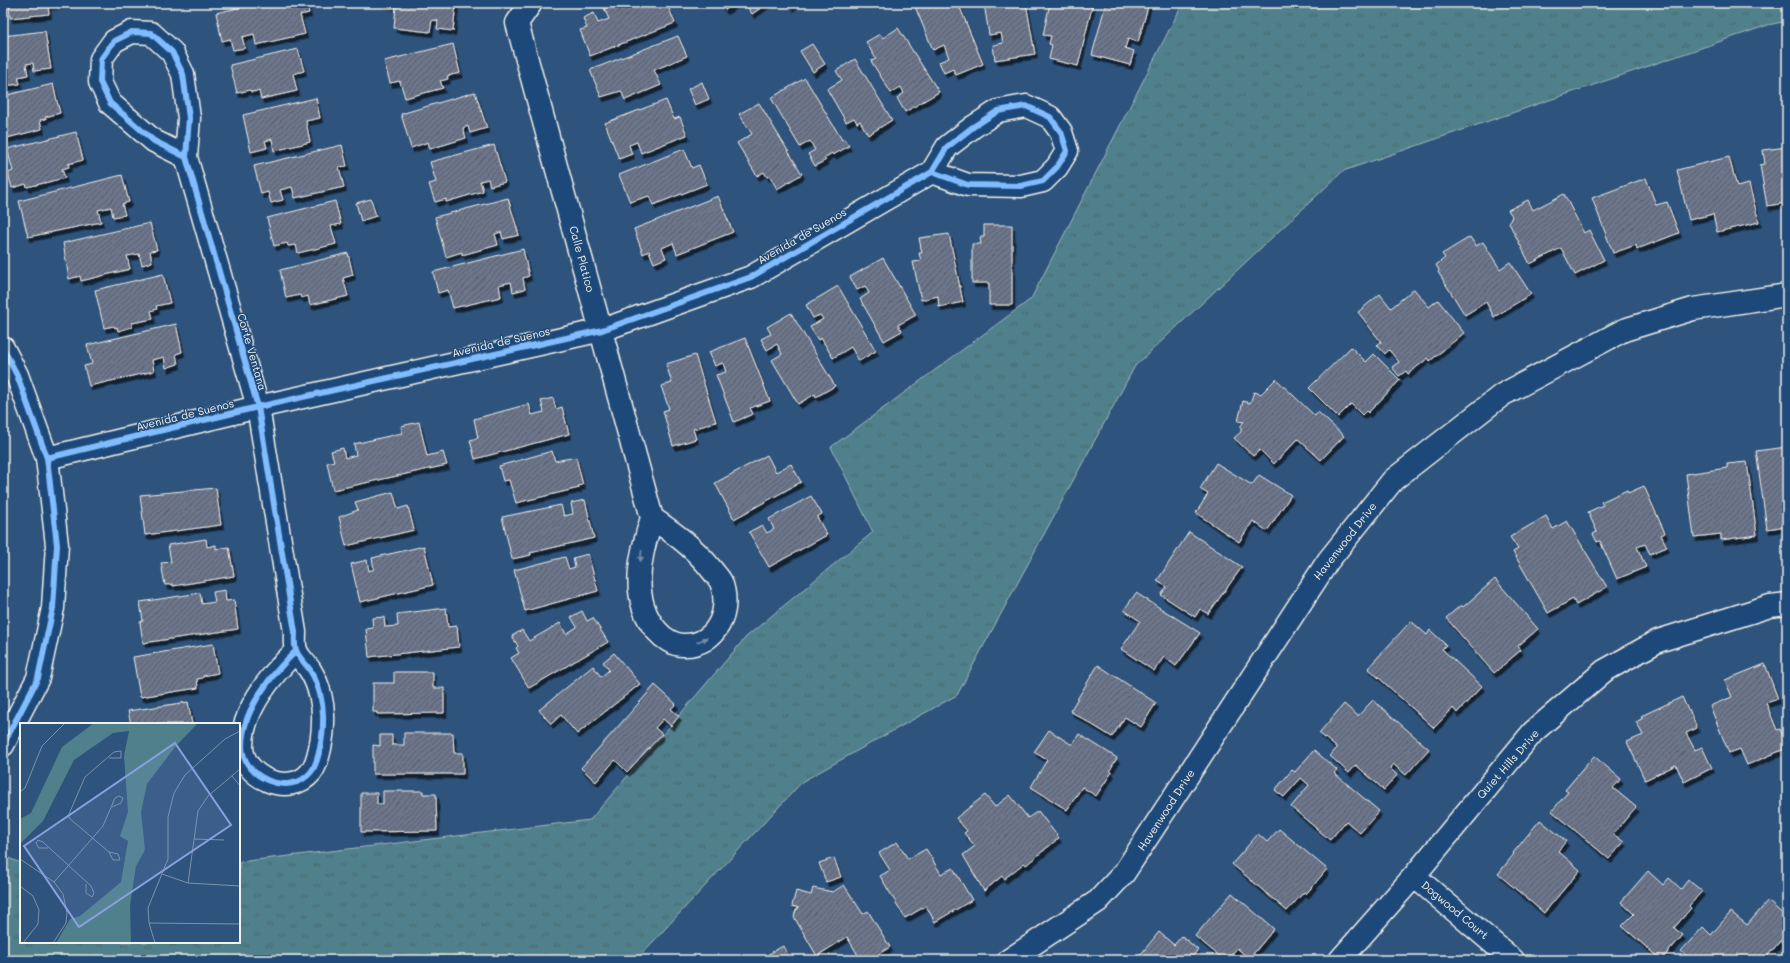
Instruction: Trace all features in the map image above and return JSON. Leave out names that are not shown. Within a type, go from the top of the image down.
[{"type":"street","name":"Calle Platico","points":[[531,3],[517,23],[602,330],[652,518]]},
{"type":"street","name":"Corte Ventana","points":[[186,157],[154,141],[110,102],[100,82],[100,59],[114,40],[132,32],[151,33],[172,52],[183,74],[189,118],[186,157],[258,407],[295,632],[296,651]]},
{"type":"street","name":"Avenida de Suenos","points":[[46,458],[258,407],[602,330],[751,277],[932,172],[948,147],[973,126],[998,110],[1026,106],[1050,117],[1061,132],[1067,151],[1057,167],[1043,181],[1021,186],[968,185],[932,172]]},
{"type":"street","name":"Havenwood Drive","points":[[1009,960],[1098,902],[1124,873],[1328,561],[1393,480],[1502,395],[1624,330],[1693,309],[1787,295]]},
{"type":"street","points":[[3,348],[17,375],[46,458],[57,545],[53,608],[38,678],[3,745]]},
{"type":"street","points":[[652,518],[679,536],[703,558],[721,582],[725,608],[718,628],[703,640],[682,645],[664,639],[649,622],[642,603],[639,580],[642,549],[652,518]]},
{"type":"street","name":"Quiet Hills Drive","points":[[1340,960],[1414,876],[1533,732],[1604,670],[1658,640],[1770,606],[1787,604]]},
{"type":"street","points":[[296,651],[311,671],[321,696],[323,721],[320,748],[311,771],[296,783],[273,783],[248,768],[242,747],[245,721],[274,672],[296,651]]},
{"type":"street","name":"Dogwood Court","points":[[1414,876],[1514,960]]},
{"type":"green space","points":[[1183,3],[1787,3],[1787,21],[1768,25],[1343,171],[1135,366],[957,695],[803,781],[636,960],[3,960],[3,856],[20,863],[20,943],[240,943],[240,862],[590,820],[746,637],[873,532],[831,447],[1031,299]]},
{"type":"building","points":[[9,3],[55,3],[55,5],[48,5],[49,14],[10,18]]},
{"type":"building","points":[[259,3],[307,3],[309,13],[300,15],[305,34],[256,45],[254,34],[242,37],[245,48],[233,50],[230,39],[222,41],[216,13]]},
{"type":"building","points":[[380,3],[456,3],[453,31],[437,29],[438,21],[432,20],[430,32],[394,28],[396,6]]},
{"type":"building","points":[[618,3],[657,3],[659,7],[667,4],[675,23],[590,56],[580,30],[587,28],[583,18],[594,13],[598,23],[609,19],[604,8]]},
{"type":"building","points":[[720,3],[736,3],[725,10]]},
{"type":"building","points":[[745,3],[768,3],[752,14]]},
{"type":"building","points":[[788,3],[796,3],[791,7]]},
{"type":"building","points":[[958,3],[983,64],[956,75],[953,69],[944,73],[939,62],[949,58],[944,45],[933,50],[914,4]]},
{"type":"building","points":[[984,3],[1026,3],[1035,54],[995,60],[993,45],[1003,43],[1001,33],[989,35]]},
{"type":"building","points":[[1050,3],[1093,3],[1078,66],[1049,59],[1052,45],[1049,44],[1051,36],[1043,35]]},
{"type":"building","points":[[1106,3],[1149,3],[1138,42],[1128,39],[1125,48],[1134,51],[1130,65],[1092,55]]},
{"type":"building","points":[[898,28],[939,92],[905,112],[897,98],[904,93],[901,87],[891,93],[871,61],[876,59],[866,42],[880,34],[883,38]]},
{"type":"building","points":[[45,31],[51,69],[34,71],[33,63],[26,64],[28,75],[18,77],[20,84],[3,86],[3,36]]},
{"type":"building","points":[[678,36],[687,56],[654,70],[661,85],[625,100],[621,91],[601,97],[590,70]]},
{"type":"building","points":[[453,44],[460,73],[447,76],[448,79],[440,81],[443,88],[405,98],[400,81],[390,83],[384,61]]},
{"type":"building","points":[[812,44],[825,64],[813,72],[800,51]]},
{"type":"building","points":[[298,49],[304,71],[293,74],[297,91],[261,99],[259,91],[251,92],[250,90],[237,93],[230,65]]},
{"type":"building","points":[[855,59],[892,120],[868,135],[860,121],[857,123],[854,118],[846,122],[827,89],[842,80],[836,71]]},
{"type":"building","points":[[805,78],[842,140],[844,139],[849,146],[833,155],[832,153],[824,158],[826,160],[815,166],[808,154],[815,150],[810,141],[800,147],[771,98]]},
{"type":"building","points":[[702,82],[709,99],[695,105],[688,89]]},
{"type":"building","points":[[53,84],[60,113],[40,120],[42,129],[3,139],[3,96]]},
{"type":"building","points":[[475,92],[487,128],[470,133],[468,126],[463,128],[466,138],[430,149],[428,142],[411,148],[401,114]]},
{"type":"building","points":[[316,98],[320,118],[306,121],[310,142],[274,151],[272,139],[265,141],[267,148],[251,152],[243,115]]},
{"type":"building","points":[[666,100],[674,119],[680,117],[687,135],[641,153],[637,142],[629,145],[632,154],[619,159],[605,123]]},
{"type":"building","points":[[759,103],[802,174],[777,189],[770,176],[767,177],[764,172],[757,176],[737,143],[752,134],[739,114]]},
{"type":"building","points":[[76,132],[83,160],[68,164],[69,167],[62,169],[65,178],[27,187],[26,184],[12,188],[8,173],[13,171],[7,149]]},
{"type":"building","points":[[342,145],[347,166],[339,167],[344,187],[295,198],[292,187],[280,190],[283,200],[271,203],[268,192],[261,194],[254,166]]},
{"type":"building","points":[[494,145],[505,182],[490,186],[488,179],[480,181],[483,191],[446,202],[446,199],[435,202],[429,184],[436,182],[430,162]]},
{"type":"building","points":[[1787,147],[1787,220],[1785,203],[1767,206],[1760,165],[1765,164],[1763,150]]},
{"type":"building","points":[[684,149],[692,168],[699,165],[707,184],[653,205],[649,196],[630,202],[619,175]]},
{"type":"building","points":[[1729,157],[1737,187],[1749,184],[1759,222],[1717,232],[1713,214],[1689,220],[1677,170]]},
{"type":"building","points":[[122,175],[129,202],[122,204],[125,215],[113,217],[111,207],[98,210],[101,222],[28,237],[19,201]]},
{"type":"building","points":[[1646,178],[1656,205],[1667,202],[1679,233],[1637,249],[1636,245],[1613,253],[1592,198]]},
{"type":"building","points":[[1564,194],[1584,233],[1589,230],[1604,260],[1575,275],[1561,248],[1530,264],[1509,223],[1512,216],[1508,210],[1528,200],[1533,210]]},
{"type":"building","points":[[718,196],[733,232],[677,254],[673,243],[662,248],[666,258],[654,263],[649,251],[643,254],[634,229]]},
{"type":"building","points":[[508,198],[519,235],[503,239],[501,232],[495,234],[498,245],[462,255],[462,252],[446,257],[435,217]]},
{"type":"building","points":[[371,199],[376,216],[361,221],[356,203]]},
{"type":"building","points":[[335,201],[341,224],[331,226],[336,244],[298,253],[296,245],[288,246],[287,243],[274,246],[267,218]]},
{"type":"building","points":[[150,223],[157,250],[150,251],[152,262],[142,265],[139,254],[127,256],[130,269],[81,281],[80,276],[69,279],[63,243]]},
{"type":"building","points":[[984,225],[1012,225],[1012,305],[989,305],[989,283],[972,283],[972,244],[981,244],[980,237],[984,237]]},
{"type":"building","points":[[949,234],[963,302],[939,307],[938,296],[921,300],[913,262],[921,261],[919,253],[922,253],[919,238]]},
{"type":"building","points":[[1470,237],[1476,246],[1483,242],[1500,269],[1510,262],[1531,294],[1494,317],[1486,302],[1465,315],[1438,272],[1439,270],[1436,265],[1445,258],[1442,254]]},
{"type":"building","points":[[523,249],[529,276],[523,278],[525,289],[513,292],[511,282],[499,285],[501,297],[453,308],[448,290],[438,293],[433,272]]},
{"type":"building","points":[[348,253],[353,275],[343,278],[348,296],[310,305],[308,296],[301,298],[300,295],[286,298],[280,270]]},
{"type":"building","points":[[883,258],[916,315],[898,325],[902,331],[884,341],[860,299],[869,293],[865,286],[857,290],[850,277]]},
{"type":"building","points":[[163,274],[170,303],[156,306],[157,309],[151,311],[153,319],[132,323],[132,327],[118,331],[117,327],[115,328],[114,326],[104,328],[95,290]]},
{"type":"building","points":[[838,286],[876,351],[859,361],[851,347],[833,358],[821,338],[818,340],[810,327],[823,319],[820,315],[813,318],[806,305]]},
{"type":"building","points":[[1414,289],[1429,307],[1438,300],[1464,333],[1430,361],[1428,358],[1408,374],[1406,371],[1399,376],[1392,367],[1399,362],[1389,350],[1385,354],[1377,345],[1381,342],[1358,312],[1380,294],[1391,308]]},
{"type":"building","points":[[791,313],[835,386],[816,397],[815,394],[798,404],[772,360],[782,354],[777,344],[767,350],[761,339],[771,334],[767,327]]},
{"type":"building","points":[[176,324],[182,352],[176,354],[178,364],[166,368],[164,357],[152,360],[154,371],[89,386],[84,366],[92,364],[87,345]]},
{"type":"building","points":[[745,338],[770,401],[750,408],[753,414],[734,422],[716,375],[726,372],[723,363],[715,366],[709,352]]},
{"type":"building","points":[[1351,347],[1366,362],[1374,354],[1400,380],[1368,413],[1366,411],[1362,415],[1351,404],[1338,417],[1309,388]]},
{"type":"building","points":[[695,355],[716,422],[693,429],[696,439],[673,446],[663,411],[669,409],[661,386],[672,383],[666,364]]},
{"type":"building","points":[[1276,379],[1315,416],[1318,412],[1344,436],[1321,460],[1298,439],[1274,464],[1260,450],[1253,456],[1234,438],[1241,432],[1241,425],[1244,422],[1238,421],[1243,401],[1250,403],[1254,392],[1261,394]]},
{"type":"building","points":[[553,398],[556,409],[562,407],[569,434],[475,459],[470,440],[478,438],[474,419],[529,404],[532,415],[544,412],[541,401]]},
{"type":"building","points":[[419,422],[427,456],[443,452],[447,465],[333,490],[327,463],[334,461],[331,451],[343,448],[345,458],[356,455],[354,444],[402,433],[401,426]]},
{"type":"building","points":[[1787,447],[1787,526],[1767,529],[1756,451]]},
{"type":"building","points":[[552,451],[555,461],[576,457],[583,485],[578,486],[579,488],[516,503],[509,480],[503,481],[499,466]]},
{"type":"building","points":[[767,455],[776,472],[791,464],[801,482],[734,519],[715,483]]},
{"type":"building","points":[[1747,462],[1757,535],[1721,540],[1721,534],[1694,537],[1686,474],[1727,468],[1727,464]]},
{"type":"building","points":[[1216,463],[1252,485],[1259,475],[1291,495],[1267,531],[1253,521],[1239,542],[1196,513],[1208,494],[1200,489]]},
{"type":"building","points":[[1644,486],[1665,533],[1661,535],[1667,547],[1650,554],[1645,544],[1637,547],[1646,567],[1617,579],[1600,541],[1597,542],[1593,534],[1597,532],[1588,512],[1603,505],[1601,502],[1627,490],[1628,493]]},
{"type":"building","points":[[216,488],[221,525],[145,535],[140,495]]},
{"type":"building","points":[[393,492],[398,509],[408,506],[414,530],[346,546],[339,517],[358,510],[355,502]]},
{"type":"building","points":[[811,496],[822,514],[817,517],[827,535],[769,567],[749,532],[762,525],[767,533],[774,529],[769,519]]},
{"type":"building","points":[[585,500],[594,538],[530,553],[531,555],[512,559],[502,517],[561,505],[564,516],[573,514],[571,503]]},
{"type":"building","points":[[1546,516],[1553,529],[1567,521],[1607,587],[1576,605],[1573,599],[1548,613],[1513,552],[1518,549],[1510,537]]},
{"type":"building","points":[[1189,532],[1242,567],[1208,614],[1200,609],[1195,617],[1161,595],[1167,587],[1157,581]]},
{"type":"building","points":[[206,539],[207,547],[216,545],[216,549],[229,547],[234,576],[173,586],[173,584],[165,585],[161,563],[171,562],[168,545]]},
{"type":"building","points":[[424,546],[433,585],[360,602],[351,564],[367,560],[369,571],[374,569],[372,558]]},
{"type":"building","points":[[588,554],[598,591],[525,611],[514,570],[565,557],[569,569],[575,567],[573,558]]},
{"type":"building","points":[[1495,579],[1538,629],[1518,646],[1521,650],[1494,673],[1446,618],[1461,605],[1463,607]]},
{"type":"building","points":[[225,590],[226,601],[234,600],[238,629],[143,643],[140,622],[143,621],[140,602],[200,593],[202,604],[215,602],[213,592]]},
{"type":"building","points":[[1136,593],[1200,633],[1176,666],[1164,657],[1154,671],[1121,649],[1140,621],[1124,610]]},
{"type":"building","points":[[446,608],[448,627],[457,626],[459,647],[369,657],[366,629],[373,628],[372,618],[384,617],[385,627],[398,626],[397,614]]},
{"type":"building","points":[[582,611],[587,621],[593,618],[608,642],[529,688],[511,658],[519,653],[516,648],[518,646],[512,636],[522,630],[529,641],[560,623],[566,634],[577,627],[571,617]]},
{"type":"building","points":[[1411,621],[1427,635],[1430,630],[1446,645],[1442,649],[1482,686],[1457,713],[1453,708],[1434,728],[1368,668]]},
{"type":"building","points":[[213,644],[218,673],[203,676],[203,678],[197,679],[198,688],[140,697],[133,657]]},
{"type":"building","points":[[614,653],[640,684],[577,734],[561,715],[551,724],[539,710],[593,666],[601,677],[609,670],[603,662]]},
{"type":"building","points":[[1765,664],[1778,699],[1766,703],[1777,730],[1780,729],[1787,748],[1747,765],[1740,749],[1729,753],[1710,706],[1732,697],[1725,680]]},
{"type":"building","points":[[1098,665],[1156,703],[1141,727],[1125,717],[1112,737],[1070,711]]},
{"type":"building","points":[[394,672],[433,672],[433,688],[444,688],[444,713],[377,714],[377,712],[373,712],[373,683],[394,683]]},
{"type":"building","points":[[655,685],[676,704],[671,709],[679,716],[671,726],[663,719],[655,728],[662,734],[627,772],[615,760],[596,782],[581,768]]},
{"type":"building","points":[[1682,697],[1697,728],[1686,733],[1695,750],[1702,747],[1712,768],[1684,782],[1676,765],[1645,780],[1627,742],[1643,735],[1636,722],[1643,718],[1641,716]]},
{"type":"building","points":[[1373,700],[1429,749],[1406,775],[1393,764],[1390,768],[1397,775],[1384,790],[1356,765],[1349,773],[1330,756],[1337,748],[1319,733],[1344,704],[1358,716]]},
{"type":"building","points":[[188,702],[192,723],[131,723],[128,711]]},
{"type":"building","points":[[1049,730],[1072,745],[1079,734],[1117,758],[1110,770],[1112,772],[1096,796],[1082,787],[1067,810],[1031,787],[1047,760],[1034,752]]},
{"type":"building","points":[[404,733],[453,733],[454,753],[463,753],[463,774],[373,774],[373,745],[380,746],[380,735],[392,735],[392,745],[404,745]]},
{"type":"building","points":[[1314,750],[1337,770],[1334,773],[1379,811],[1360,833],[1346,821],[1330,840],[1291,807],[1309,785],[1301,778],[1284,797],[1275,790],[1292,770],[1295,772]]},
{"type":"building","points":[[1594,756],[1621,779],[1613,788],[1636,807],[1613,834],[1624,842],[1609,859],[1552,811],[1568,792],[1565,790]]},
{"type":"building","points":[[383,791],[423,791],[423,794],[436,794],[437,831],[361,832],[361,793],[377,793],[377,804],[383,804]]},
{"type":"building","points":[[985,795],[995,807],[1010,795],[1028,818],[1038,811],[1059,838],[1026,865],[1024,863],[1004,879],[1002,876],[984,891],[963,855],[975,846],[964,833],[967,831],[956,818]]},
{"type":"building","points":[[1540,820],[1566,841],[1558,851],[1580,870],[1544,913],[1498,874]]},
{"type":"building","points":[[1279,829],[1327,869],[1306,894],[1304,892],[1287,911],[1232,864],[1258,834],[1267,842]]},
{"type":"building","points":[[897,842],[908,859],[926,849],[941,874],[953,868],[972,900],[935,922],[926,906],[905,918],[880,876],[890,870],[879,853]]},
{"type":"building","points":[[834,858],[841,877],[826,882],[819,863]]},
{"type":"building","points":[[1648,871],[1663,885],[1669,878],[1681,889],[1688,880],[1702,891],[1689,906],[1691,908],[1674,928],[1683,935],[1661,960],[1622,926],[1634,914],[1621,902]]},
{"type":"building","points":[[844,885],[863,914],[868,911],[890,947],[869,960],[861,960],[847,937],[817,956],[794,917],[796,910],[799,908],[792,906],[796,891],[811,895],[813,888],[833,892]]},
{"type":"building","points":[[1232,893],[1274,929],[1249,959],[1237,948],[1227,960],[1224,960],[1195,936]]},
{"type":"building","points":[[1768,901],[1787,918],[1787,943],[1786,944],[1781,940],[1764,960],[1691,960],[1681,951],[1703,927],[1711,935],[1731,912],[1747,925]]},
{"type":"building","points":[[1159,932],[1174,945],[1182,936],[1198,950],[1191,958],[1193,960],[1136,960]]},
{"type":"building","points":[[783,946],[791,960],[758,960]]},
{"type":"cycle path","points":[[186,157],[154,141],[110,103],[100,82],[101,59],[114,41],[132,32],[151,33],[172,52],[183,74],[189,118],[186,157],[258,407],[295,632],[295,648],[298,655],[310,670],[316,682],[323,709],[320,748],[314,768],[302,780],[280,784],[269,781],[258,775],[250,767],[244,757],[242,746],[243,733],[247,719],[260,694],[277,670],[296,651]]},
{"type":"cycle path","points":[[47,458],[258,407],[602,330],[751,277],[932,172],[947,147],[973,127],[998,111],[1026,106],[1050,117],[1061,132],[1067,151],[1057,167],[1043,181],[1021,186],[968,185],[932,172]]},
{"type":"cycle path","points":[[3,348],[17,375],[47,458],[57,545],[53,608],[38,678],[3,745]]}]
